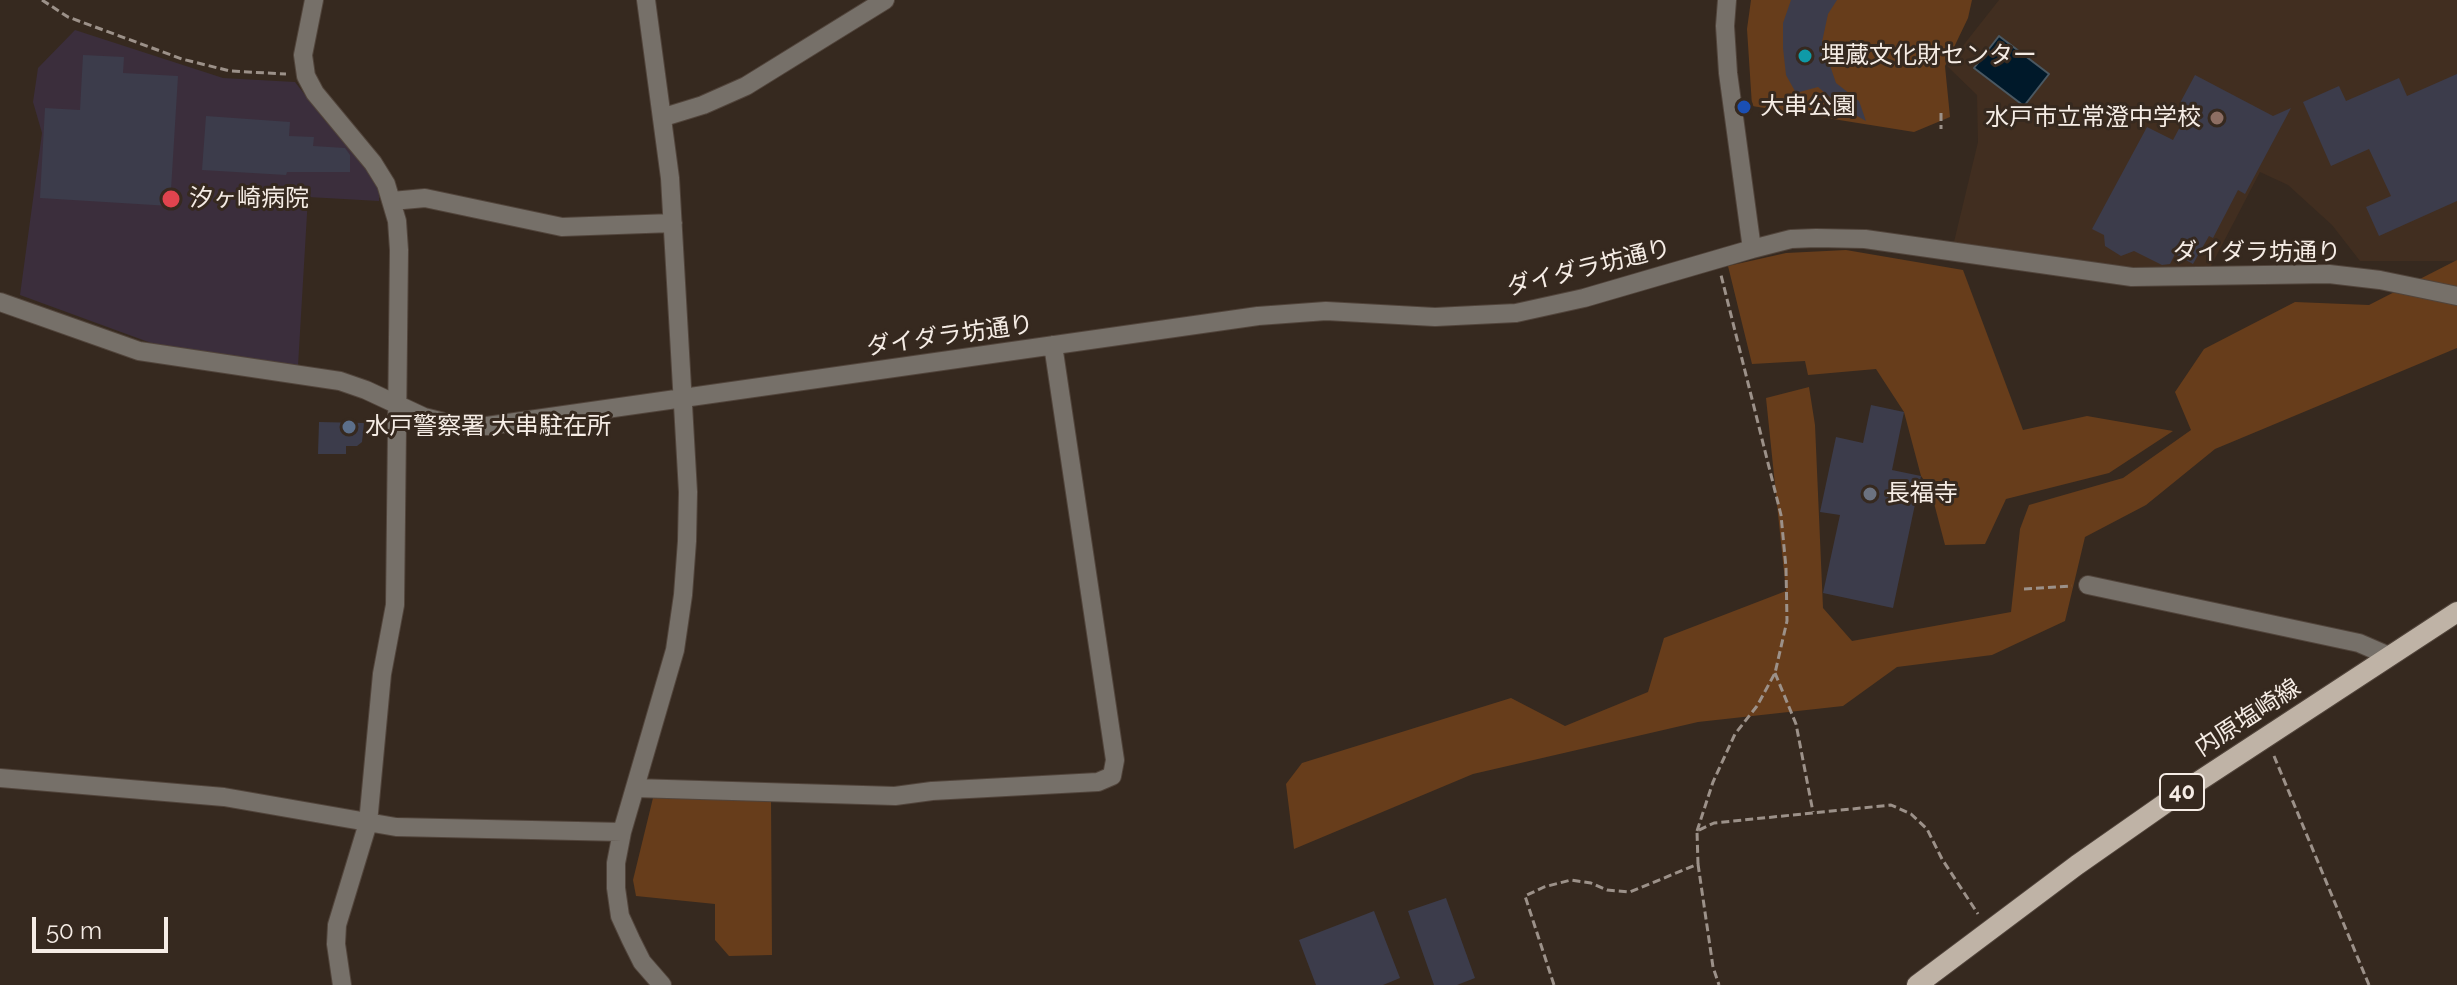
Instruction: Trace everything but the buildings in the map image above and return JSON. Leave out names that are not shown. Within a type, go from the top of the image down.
[{"type":"main road","name":"内原塩崎線","points":[[1917,985],[2154,811],[2457,612]]},
{"type":"street","points":[[314,0],[303,55],[306,76],[315,93],[373,163],[386,184],[397,221],[399,250],[395,605],[382,674],[368,823],[337,925],[336,944],[342,985]]},
{"type":"street","points":[[646,0],[664,117],[688,492],[683,595],[667,683],[622,832],[616,863],[620,916],[642,962],[662,985]]},
{"type":"street","points":[[664,117],[703,105],[746,86],[885,0]]},
{"type":"street","points":[[1727,0],[1728,73],[1752,249]]},
{"type":"street","points":[[392,201],[425,198],[562,227],[673,223]]},
{"type":"street","name":"ダイダラ坊通り","points":[[3,307],[139,351],[340,381],[424,417],[452,424],[487,426],[1298,312],[1435,317],[1516,313],[1584,298],[1791,239],[1841,238],[2132,277],[2329,274],[2380,280],[2457,296]]},
{"type":"street","points":[[635,788],[895,796],[932,791],[1098,782],[1112,776],[1115,760],[1053,345]]},
{"type":"street","points":[[2088,585],[2359,643],[2389,656]]},
{"type":"street","points":[[0,778],[224,797],[396,827],[622,832]]},
{"type":"path","points":[[42,0],[68,17],[182,59],[230,71],[306,76]]},
{"type":"path","points":[[1941,113],[1941,129]]},
{"type":"path","points":[[1717,259],[1781,515],[1787,621],[1775,673],[1757,706],[1735,734],[1713,782],[1697,831],[1698,864],[1713,967],[1719,985]]},
{"type":"path","points":[[2024,589],[2088,585]]},
{"type":"path","points":[[1775,673],[1796,724],[1813,812]]},
{"type":"path","points":[[2265,738],[2369,985]]},
{"type":"path","points":[[1697,831],[1714,823],[1891,805],[1911,814],[1927,829],[1942,859],[1989,931]]},
{"type":"path","points":[[1554,985],[1525,896],[1571,880],[1591,883],[1607,890],[1630,892],[1698,864]]},
{"type":"shaded area","points":[[1751,0],[1972,0],[1968,18],[1945,66],[1950,117],[1914,132],[1752,106],[1747,29]]},
{"type":"shaded area","name":"水戸市立常澄中学校","points":[[1999,0],[2457,0],[2457,261],[2360,261],[2332,225],[2288,185],[2260,172],[2210,268],[2123,268],[1953,246],[1978,142],[1977,95],[1947,66]]},
{"type":"shaded area","name":"汐ヶ崎病院","points":[[75,30],[223,78],[295,82],[326,122],[355,146],[380,184],[379,201],[308,197],[298,366],[162,347],[20,295],[42,133],[33,102],[38,68]]},
{"type":"shaded area","points":[[1846,250],[1963,270],[2023,430],[2087,416],[2173,431],[2109,473],[2006,499],[1985,544],[1945,545],[1930,488],[1921,476],[1904,412],[1876,369],[1808,375],[1805,361],[1752,364],[1728,266],[1786,253]]},
{"type":"shaded area","points":[[2457,260],[2457,348],[2215,449],[2146,505],[2085,537],[2065,621],[1992,655],[1897,667],[1843,706],[1698,722],[1473,774],[1294,849],[1286,784],[1302,763],[1511,698],[1565,726],[1648,692],[1664,638],[1786,591],[1766,398],[1809,387],[1815,425],[1823,608],[1852,641],[2011,612],[2020,529],[2029,505],[2123,478],[2191,430],[2175,392],[2204,349],[2295,302],[2369,305]]},
{"type":"shaded area","points":[[659,792],[771,797],[772,955],[729,956],[715,940],[715,904],[636,896],[633,880],[653,798]]},
{"type":"water","points":[[1999,36],[2049,74],[2024,106],[1974,68]]},
{"type":"place","name":"埋蔵文化財センター","points":[[1805,56]]},
{"type":"place","name":"大串公園","points":[[1744,107]]},
{"type":"place","name":"水戸市立常澄中学校","points":[[2217,118]]},
{"type":"place","name":"汐ヶ崎病院","points":[[171,199]]},
{"type":"place","name":"水戸警察署 大串駐在所","points":[[349,427]]},
{"type":"place","name":"長福寺","points":[[1870,494]]}]
